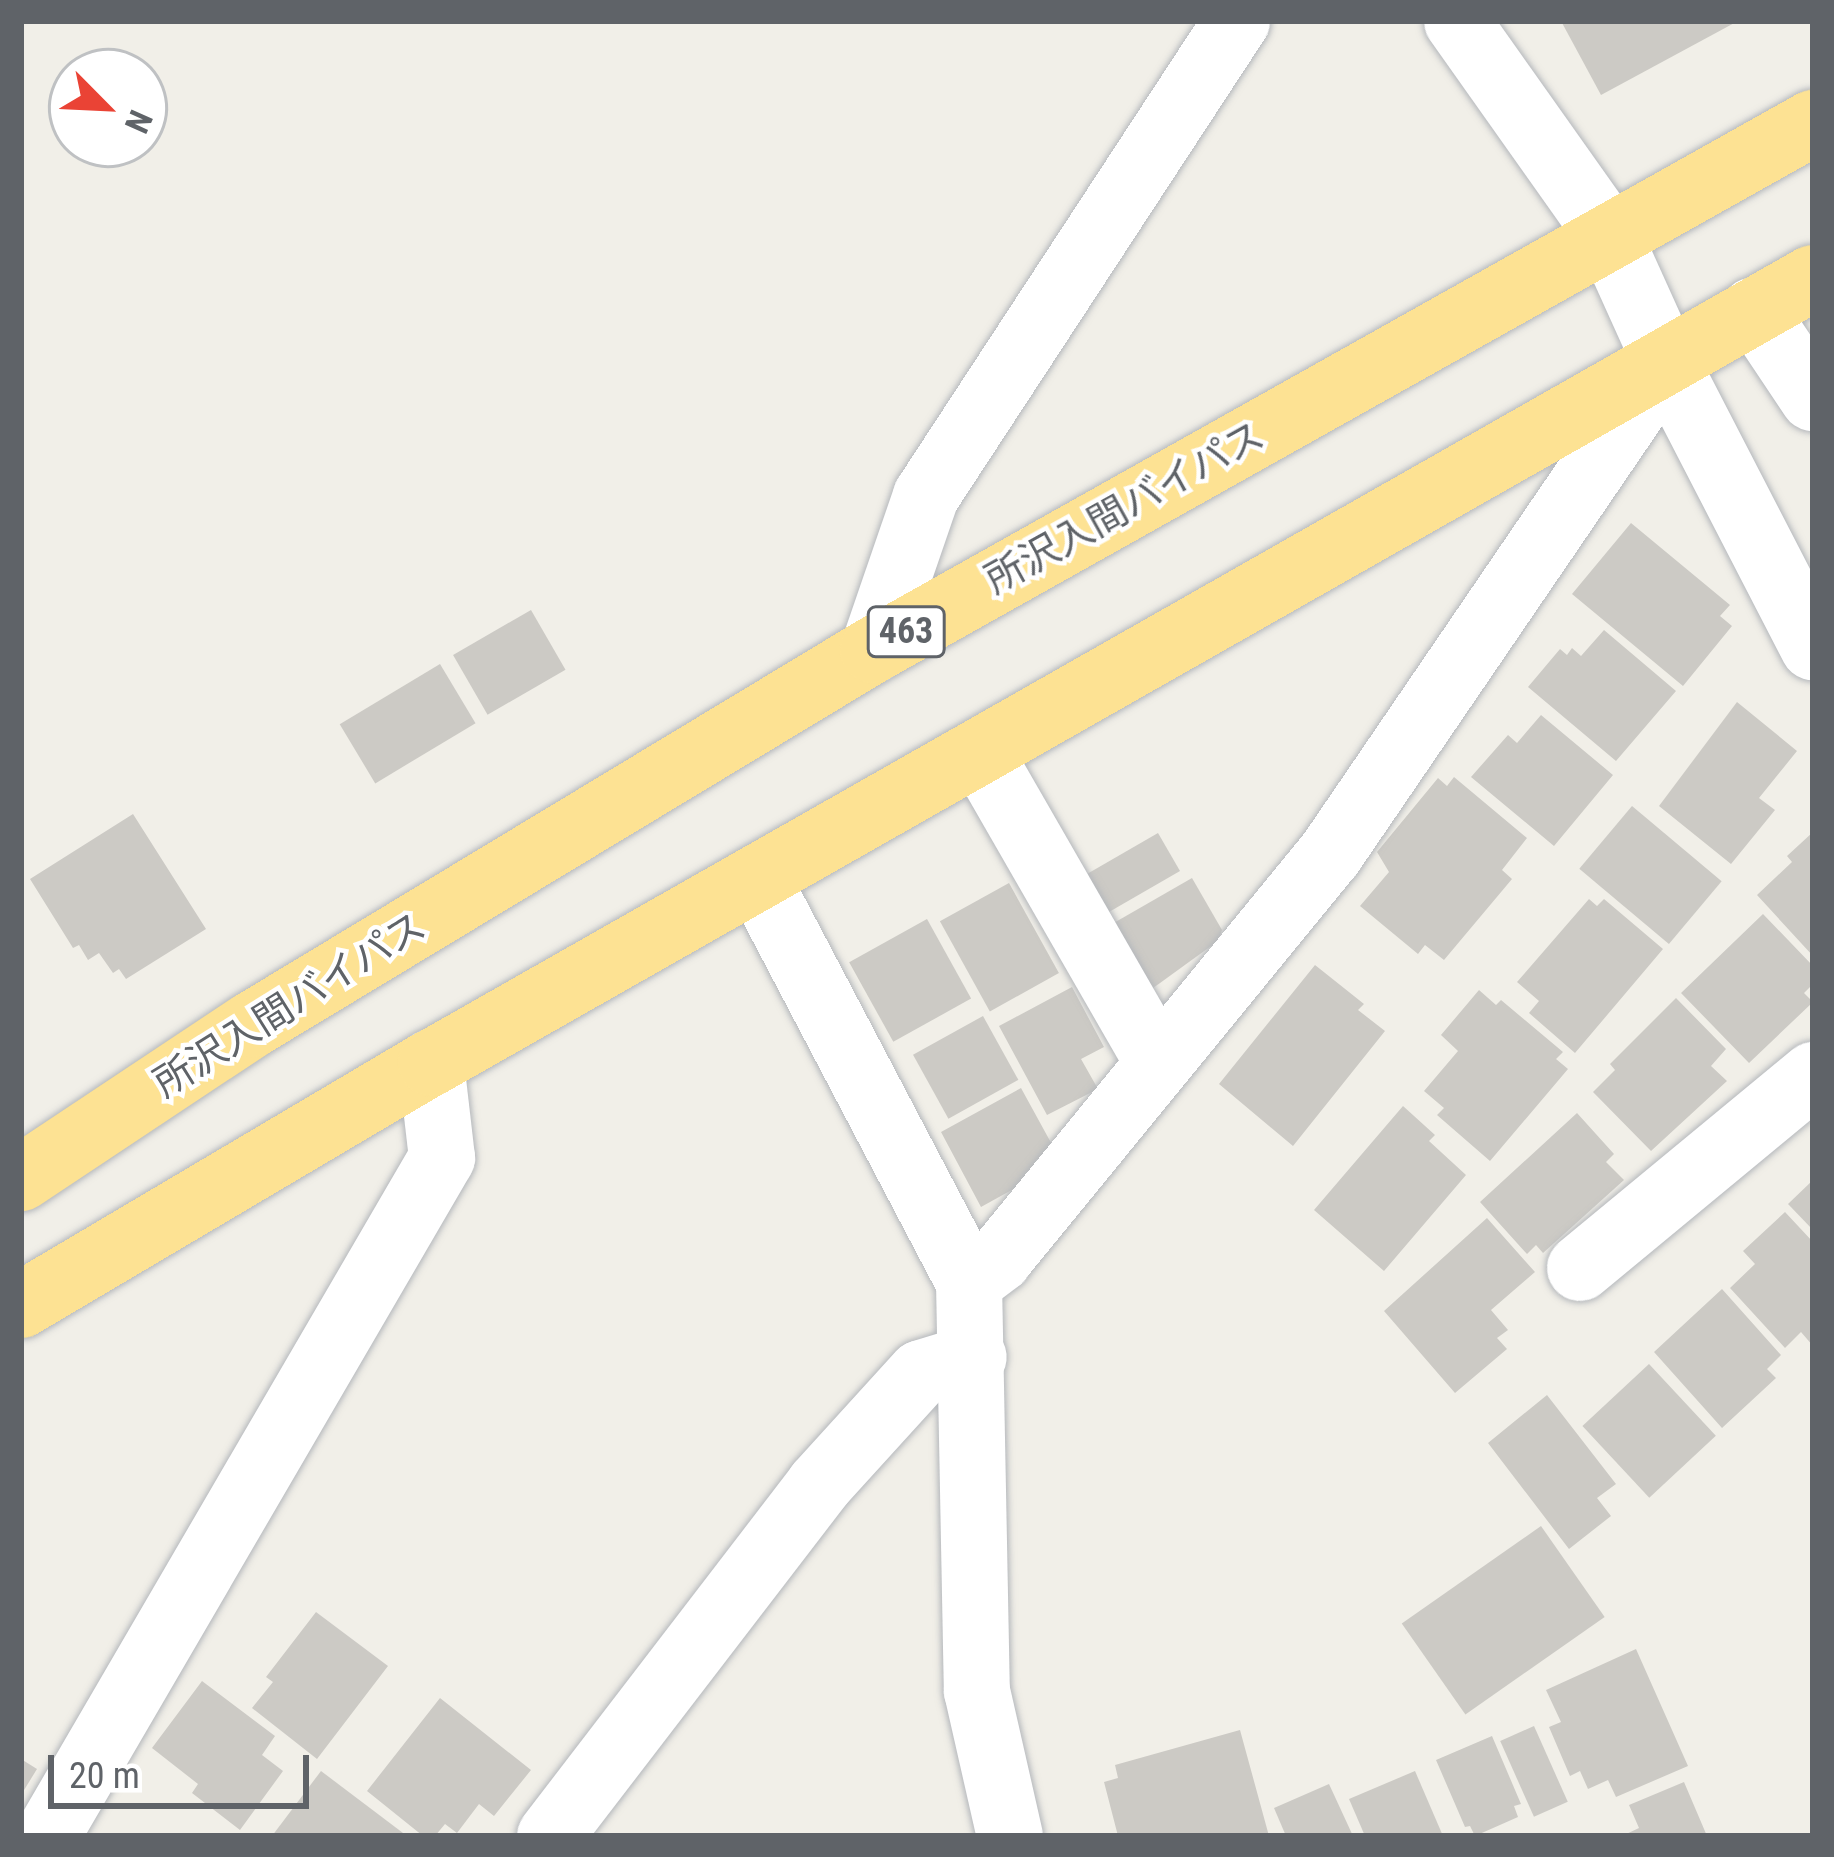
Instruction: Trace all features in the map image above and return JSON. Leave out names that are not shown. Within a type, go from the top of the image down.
[{"type":"highway","name":"所沢入間バイパス","points":[[21,1178],[253,1024],[873,650],[1813,123]]},
{"type":"highway","points":[[21,1305],[431,1063],[1813,278]]},
{"type":"street","points":[[873,650],[926,496],[1237,21]]},
{"type":"street","points":[[1457,21],[1609,236],[1666,362],[1813,647]]},
{"type":"street","points":[[1754,310],[1813,398]]},
{"type":"street","points":[[969,1282],[999,1259],[1331,853],[1666,362]]},
{"type":"street","points":[[980,753],[1157,1061]]},
{"type":"street","points":[[758,880],[969,1282],[977,1690],[1010,1836]]},
{"type":"street","points":[[47,1836],[442,1157],[431,1063]]},
{"type":"street","points":[[1580,1268],[1813,1076]]},
{"type":"street","points":[[550,1836],[818,1485],[921,1373],[974,1357]]},
{"type":"building","points":[[1561,21],[1738,21],[1601,95]]},
{"type":"building","points":[[1631,523],[1730,605],[1720,616],[1732,626],[1683,686],[1572,594]]},
{"type":"building","points":[[531,610],[566,670],[488,715],[453,655]]},
{"type":"building","points":[[1604,630],[1676,691],[1616,761],[1528,687],[1560,649],[1567,655],[1572,648],[1581,656]]},
{"type":"building","points":[[440,664],[476,723],[375,783],[340,724]]},
{"type":"building","points":[[1737,702],[1797,751],[1759,798],[1775,810],[1731,864],[1659,806]]},
{"type":"building","points":[[1541,715],[1613,775],[1554,846],[1471,777],[1508,735],[1517,743]]},
{"type":"building","points":[[1454,777],[1527,838],[1502,870],[1512,879],[1444,960],[1425,945],[1418,954],[1360,906],[1389,872],[1377,852],[1438,778],[1447,786]]},
{"type":"building","points":[[1632,806],[1722,881],[1669,944],[1579,869]]},
{"type":"building","points":[[133,814],[206,929],[126,979],[119,969],[113,973],[99,953],[88,960],[79,945],[73,948],[30,879]]},
{"type":"building","points":[[1813,832],[1813,956],[1757,895],[1792,862],[1787,856]]},
{"type":"building","points":[[1158,833],[1180,871],[1101,917],[1079,879]]},
{"type":"building","points":[[1192,878],[1222,930],[1218,941],[1149,991],[1112,924]]},
{"type":"building","points":[[1009,883],[1059,973],[990,1011],[940,921]]},
{"type":"building","points":[[1589,899],[1597,906],[1604,899],[1663,949],[1575,1053],[1529,1013],[1539,1001],[1517,982]]},
{"type":"building","points":[[1763,914],[1813,966],[1813,984],[1804,993],[1813,1002],[1749,1063],[1681,993]]},
{"type":"building","points":[[927,919],[971,999],[893,1042],[849,962]]},
{"type":"building","points":[[1315,965],[1364,1004],[1358,1010],[1385,1031],[1293,1146],[1219,1084]]},
{"type":"building","points":[[1072,987],[1104,1047],[1081,1059],[1098,1089],[1047,1115],[999,1026]]},
{"type":"building","points":[[1479,990],[1496,1005],[1501,1000],[1563,1052],[1556,1059],[1568,1069],[1490,1161],[1437,1115],[1444,1108],[1424,1091],[1458,1051],[1441,1035]]},
{"type":"building","points":[[1676,998],[1726,1049],[1711,1066],[1727,1081],[1651,1151],[1593,1092],[1615,1070],[1610,1064]]},
{"type":"building","points":[[983,1016],[1018,1080],[948,1119],[913,1055]]},
{"type":"building","points":[[1021,1088],[1055,1150],[1036,1160],[1044,1172],[981,1207],[941,1132]]},
{"type":"building","points":[[1403,1106],[1435,1135],[1429,1141],[1466,1175],[1384,1271],[1314,1210]]},
{"type":"building","points":[[1577,1113],[1614,1154],[1606,1162],[1624,1180],[1543,1253],[1536,1245],[1527,1254],[1480,1202]]},
{"type":"building","points":[[1813,1180],[1813,1230],[1788,1204]]},
{"type":"building","points":[[1785,1212],[1813,1242],[1813,1346],[1801,1332],[1785,1348],[1730,1288],[1755,1264],[1743,1251]]},
{"type":"building","points":[[1487,1218],[1535,1272],[1491,1310],[1508,1330],[1497,1338],[1507,1349],[1455,1393],[1384,1311]]},
{"type":"building","points":[[1722,1289],[1781,1355],[1767,1369],[1776,1378],[1722,1428],[1654,1352]]},
{"type":"building","points":[[1649,1364],[1716,1436],[1649,1498],[1582,1426]]},
{"type":"building","points":[[1547,1395],[1616,1484],[1597,1498],[1611,1516],[1569,1549],[1488,1443]]},
{"type":"building","points":[[1541,1526],[1605,1617],[1465,1714],[1402,1624]]},
{"type":"building","points":[[316,1612],[388,1666],[317,1759],[252,1708],[273,1682],[266,1677]]},
{"type":"building","points":[[1636,1649],[1688,1766],[1616,1797],[1608,1780],[1588,1789],[1580,1771],[1570,1776],[1549,1727],[1561,1722],[1546,1690]]},
{"type":"building","points":[[202,1681],[275,1736],[262,1755],[283,1771],[240,1830],[192,1793],[198,1784],[152,1748]]},
{"type":"building","points":[[440,1698],[531,1770],[494,1816],[479,1804],[457,1833],[445,1824],[435,1836],[423,1836],[367,1791]]},
{"type":"building","points":[[1534,1726],[1568,1802],[1534,1817],[1500,1741]]},
{"type":"building","points":[[1240,1730],[1269,1836],[1118,1836],[1104,1782],[1118,1778],[1115,1765]]},
{"type":"building","points":[[1492,1736],[1521,1804],[1514,1806],[1518,1817],[1475,1836],[1470,1826],[1465,1827],[1436,1760]]},
{"type":"building","points":[[21,1759],[37,1769],[21,1795]]},
{"type":"building","points":[[321,1771],[407,1836],[272,1836]]},
{"type":"building","points":[[1415,1771],[1443,1836],[1365,1836],[1349,1799]]},
{"type":"building","points":[[1684,1782],[1707,1836],[1622,1836],[1639,1828],[1629,1805]]},
{"type":"building","points":[[1329,1784],[1353,1836],[1286,1836],[1274,1808]]}]
